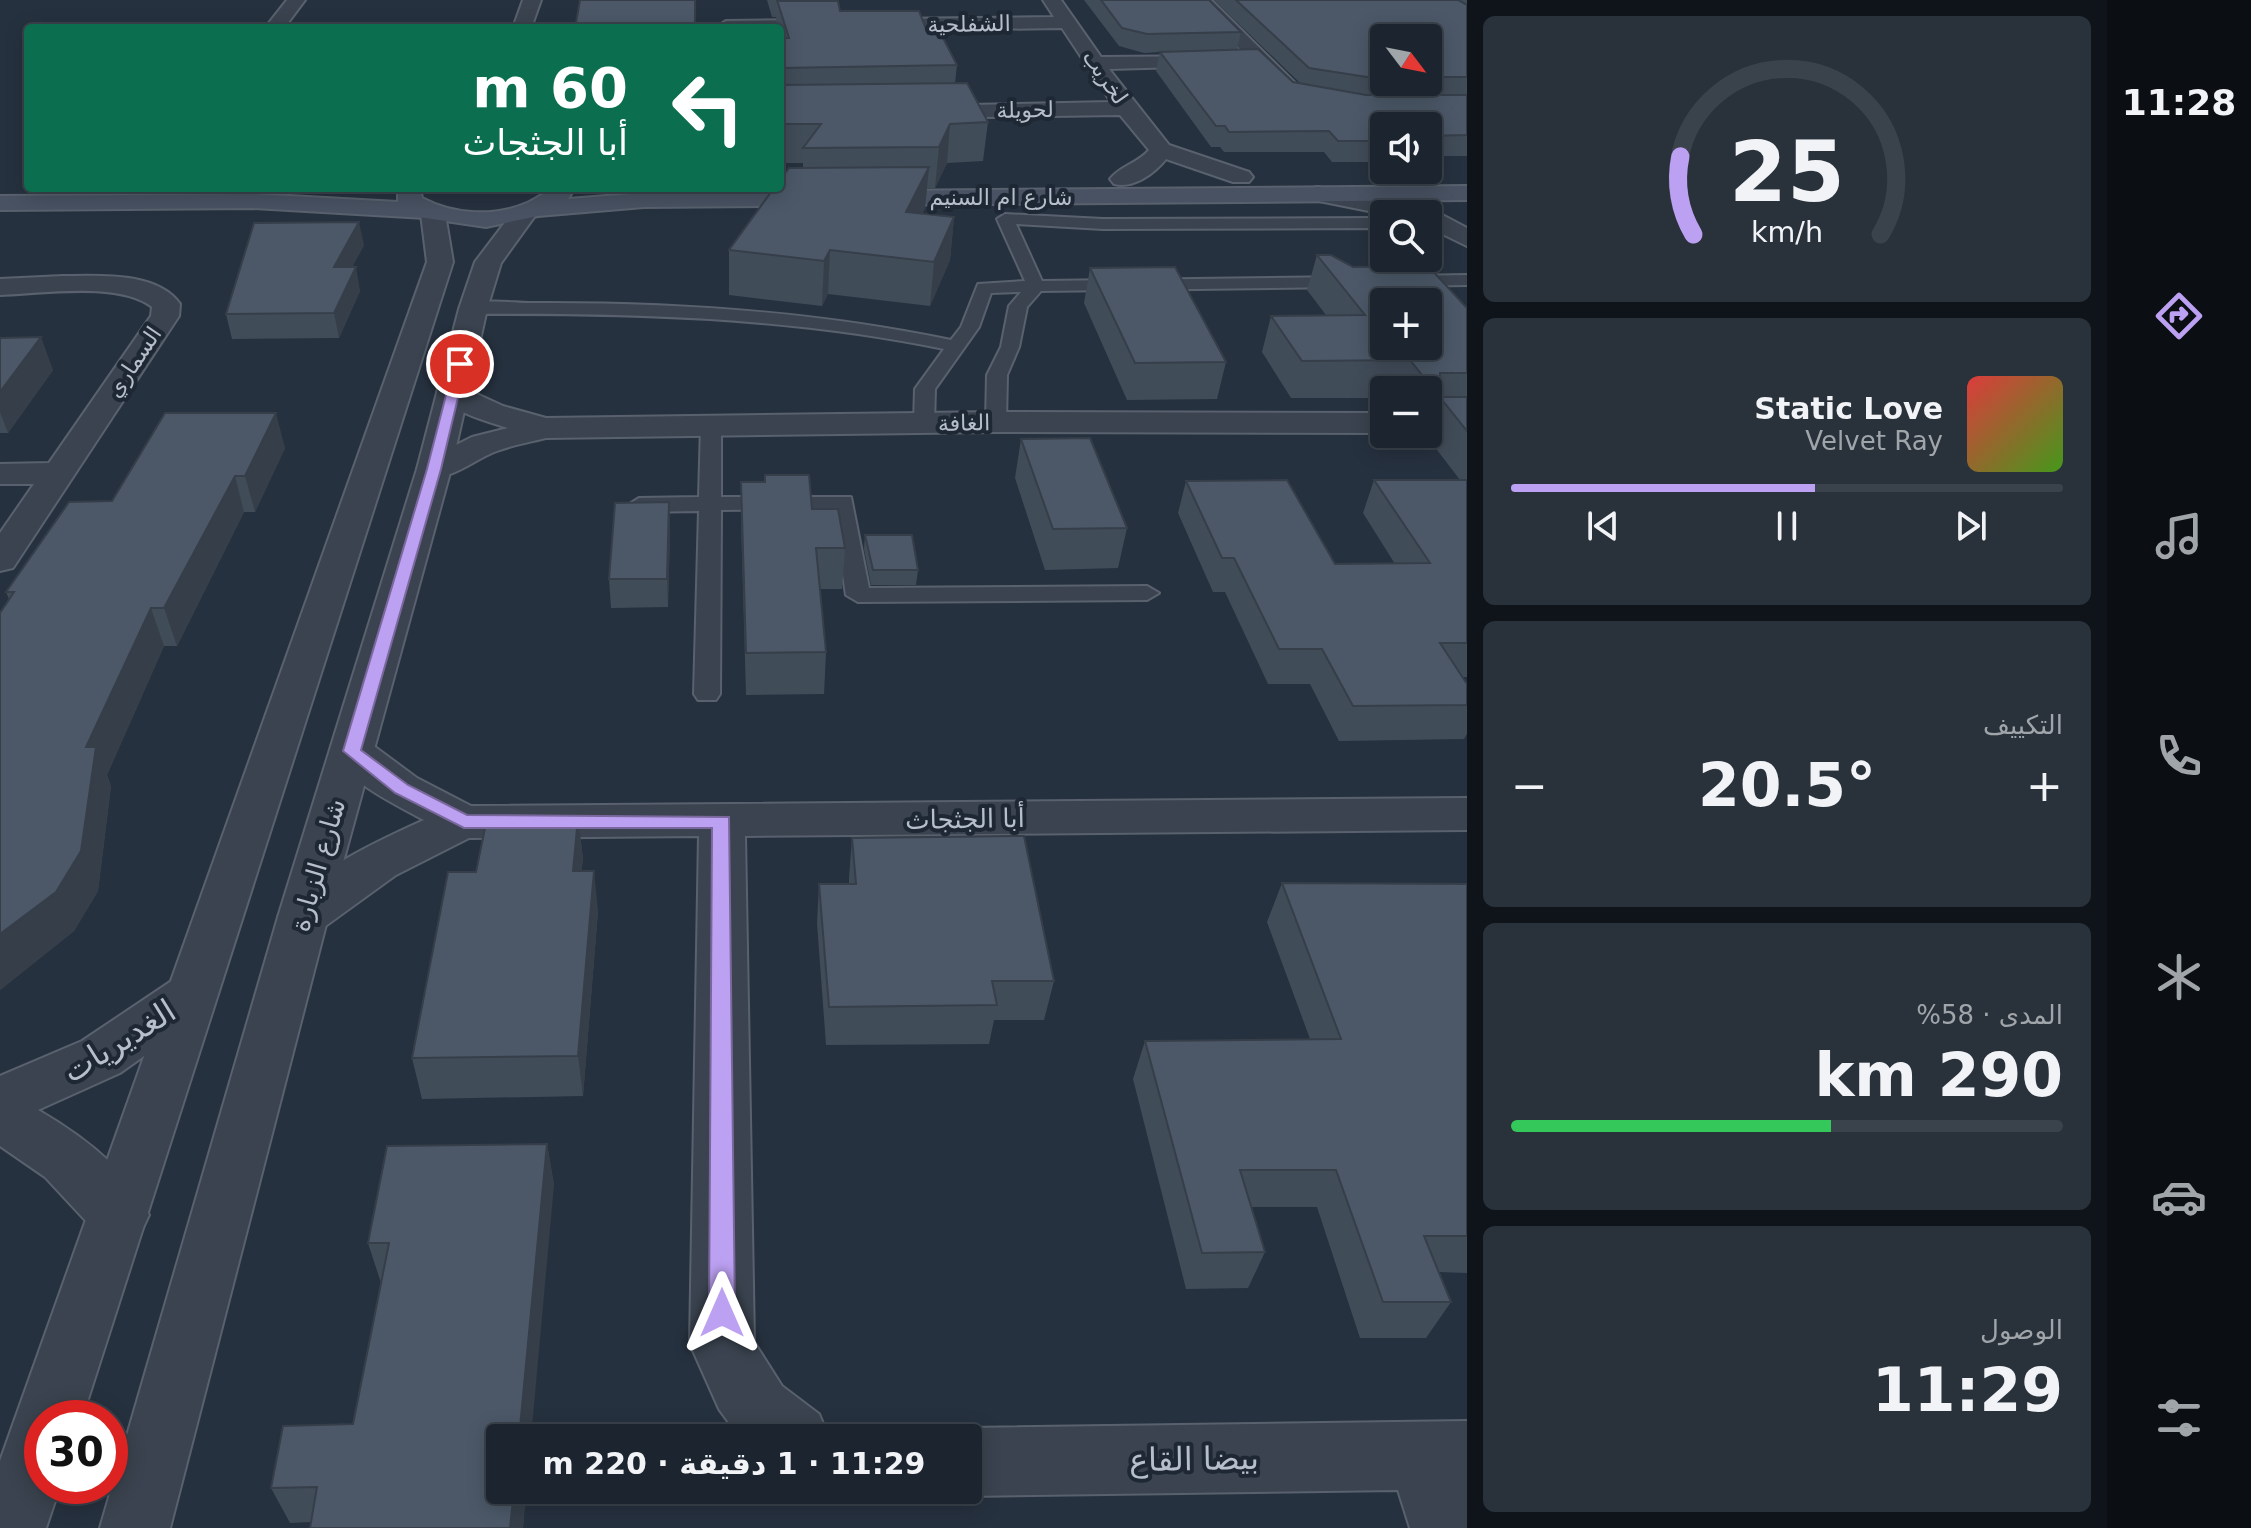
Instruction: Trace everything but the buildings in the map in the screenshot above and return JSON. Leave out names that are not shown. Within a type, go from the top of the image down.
[{"type":"main road","name":"شارع ام السنيم","points":[[784,180],[1467,174]]},
{"type":"main road","points":[[0,185],[24,185]]},
{"type":"main road","name":"شارع ام السنيم","points":[[422,204],[487,219],[540,203],[1467,193]]},
{"type":"main road","points":[[0,203],[252,201],[422,204]]},
{"type":"street","points":[[277,24],[296,0]]},
{"type":"street","points":[[523,24],[532,0]]},
{"type":"street","name":"لخريب","points":[[1052,0],[1126,108],[1161,150]]},
{"type":"street","points":[[1201,0],[1296,95],[1311,100]]},
{"type":"street","name":"الشفلحية","points":[[726,23],[1068,22]]},
{"type":"street","points":[[1094,63],[1259,59]]},
{"type":"street","name":"لحويلة","points":[[906,112],[1126,108]]},
{"type":"street","points":[[1122,179],[1149,165],[1161,150],[1241,177]]},
{"type":"street","points":[[1318,194],[1370,204]]},
{"type":"street","name":"شارع الزبارة","points":[[135,1528],[303,917],[434,469],[473,309],[488,262],[540,203]]},
{"type":"street","points":[[55,1400],[440,262],[422,204]]},
{"type":"street","points":[[1442,220],[1465,226]]},
{"type":"street","name":"السماري","points":[[0,287],[114,286],[158,294],[166,304],[165,316],[0,560]]},
{"type":"street","name":"الغافة","points":[[453,392],[492,413],[545,428]]},
{"type":"street","name":"الغافة","points":[[434,469],[484,444],[545,428],[996,422],[1370,423]]},
{"type":"street","points":[[0,474],[59,473]]},
{"type":"street","name":"أبا الجثجاث","points":[[352,751],[401,789],[464,822]]},
{"type":"street","name":"أبا الجثجاث","points":[[303,917],[378,860],[464,822],[1467,814]]},
{"type":"street","points":[[722,822],[722,1344],[741,1390],[770,1424]]},
{"type":"street","name":"الغديريات","points":[[0,1100],[35,1089],[95,1063],[147,1031],[191,995]]},
{"type":"street","points":[[0,1119],[55,1150],[89,1179],[119,1215]]},
{"type":"street","name":"بيضا القاع","points":[[982,1462],[1444,1456],[1445,1528]]},
{"type":"street","points":[[11,1528],[24,1490]]},
{"type":"lane","points":[[1036,286],[1005,219],[1103,224],[1370,223]]},
{"type":"lane","points":[[1429,272],[1437,280]]},
{"type":"lane","points":[[924,424],[925,389],[970,327],[984,288],[1467,280]]},
{"type":"lane","points":[[996,422],[997,375],[1010,347],[1018,306],[1036,286]]},
{"type":"lane","points":[[473,309],[684,309],[892,333],[955,346]]},
{"type":"lane","points":[[707,694],[711,426]]},
{"type":"lane","points":[[639,505],[843,502],[858,595],[1147,593]]},
{"type":"route","points":[[460,364],[434,469],[352,751],[401,789],[464,822],[722,822],[722,1313]]}]
